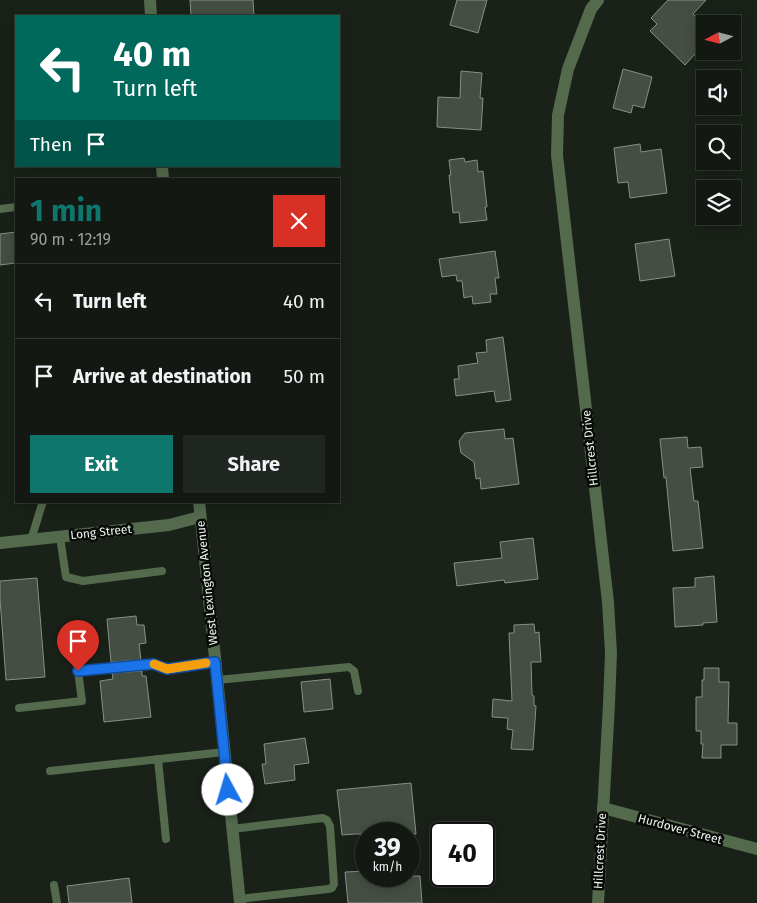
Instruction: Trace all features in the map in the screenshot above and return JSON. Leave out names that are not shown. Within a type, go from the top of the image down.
[{"type":"street","points":[[150,0],[151,15]]},
{"type":"street","name":"Hillcrest Drive","points":[[598,0],[591,9],[568,69],[558,115],[558,155],[608,602],[611,652],[598,903]]},
{"type":"street","name":"West Lexington Avenue","points":[[199,503],[239,901]]},
{"type":"street","name":"Long Street","points":[[0,543],[169,525],[200,517]]},
{"type":"street","name":"Hurdover Street","points":[[602,808],[757,849]]},
{"type":"lane","points":[[0,209],[15,207]]},
{"type":"lane","points":[[31,540],[42,503]]},
{"type":"lane","points":[[60,537],[66,576],[83,581],[162,571]]},
{"type":"lane","points":[[19,708],[82,701],[73,628]]},
{"type":"lane","points":[[78,671],[153,664],[167,669],[215,662]]},
{"type":"lane","points":[[217,680],[349,667],[354,671],[358,691]]},
{"type":"lane","points":[[50,771],[224,752]]},
{"type":"lane","points":[[158,759],[166,839]]},
{"type":"lane","points":[[232,828],[323,818],[328,820],[330,826],[334,884],[332,888],[239,901]]},
{"type":"lane","points":[[54,884],[57,903]]},
{"type":"building","points":[[190,0],[253,0],[254,15],[191,15]]},
{"type":"building","points":[[457,0],[487,0],[478,33],[450,25]]},
{"type":"building","points":[[668,0],[706,0],[693,14],[696,17],[696,53],[685,65],[650,31],[657,24],[651,18]]},
{"type":"building","points":[[623,69],[652,77],[644,108],[633,105],[631,113],[613,108]]},
{"type":"building","points":[[461,71],[482,73],[480,98],[483,98],[481,130],[437,127],[438,97],[460,98]]},
{"type":"building","points":[[640,144],[641,152],[661,149],[667,193],[630,198],[628,182],[618,183],[614,148]]},
{"type":"building","points":[[464,158],[465,162],[477,160],[478,172],[483,171],[487,220],[460,223],[459,212],[453,213],[449,160]]},
{"type":"building","points":[[15,232],[15,263],[0,265],[0,234]]},
{"type":"building","points":[[669,239],[675,276],[640,281],[635,244]]},
{"type":"building","points":[[495,251],[499,278],[495,278],[497,294],[490,294],[491,302],[473,304],[472,296],[464,298],[462,281],[457,281],[456,275],[442,277],[439,259]]},
{"type":"building","points":[[503,337],[511,400],[496,402],[494,391],[456,396],[454,379],[459,379],[458,366],[478,363],[476,353],[487,352],[486,340]]},
{"type":"building","points":[[504,429],[505,439],[513,438],[519,484],[481,489],[480,478],[476,479],[474,462],[461,453],[459,441],[465,433]]},
{"type":"building","points":[[687,437],[688,448],[701,447],[703,467],[690,468],[694,501],[698,501],[703,548],[673,551],[666,477],[664,478],[660,439]]},
{"type":"building","points":[[533,538],[538,579],[505,583],[504,580],[457,586],[454,563],[502,558],[500,542]]},
{"type":"building","points":[[714,576],[717,622],[675,627],[673,588],[695,587],[695,578]]},
{"type":"building","points":[[37,578],[45,677],[6,680],[0,581]]},
{"type":"building","points":[[136,616],[137,625],[144,625],[146,643],[139,644],[141,660],[111,662],[107,619]]},
{"type":"building","points":[[534,624],[535,633],[539,632],[541,662],[531,662],[532,695],[534,696],[534,705],[536,706],[533,750],[511,749],[513,730],[507,729],[508,718],[492,717],[493,699],[512,701],[509,633],[514,633],[514,625]]},
{"type":"building","points":[[704,668],[719,668],[719,682],[729,682],[728,723],[737,723],[737,745],[721,745],[721,758],[702,758],[703,744],[701,744],[701,731],[696,731],[696,697],[702,697]]},
{"type":"building","points":[[142,671],[142,676],[146,676],[151,717],[104,722],[100,681],[113,679],[112,673]]},
{"type":"building","points":[[330,679],[333,709],[304,712],[301,682]]},
{"type":"building","points":[[305,738],[309,763],[294,765],[295,780],[265,784],[262,764],[266,764],[264,744]]},
{"type":"building","points":[[411,783],[415,822],[355,822],[355,834],[342,835],[337,790]]},
{"type":"building","points":[[345,872],[355,872],[355,887],[420,887],[420,876],[422,903],[348,903]]},
{"type":"building","points":[[129,878],[132,903],[69,903],[67,886]]},
{"type":"slow traffic","points":[[154,664],[167,669],[206,663]]},
{"type":"route","points":[[78,671],[153,664],[167,669],[215,662],[228,790]]}]
